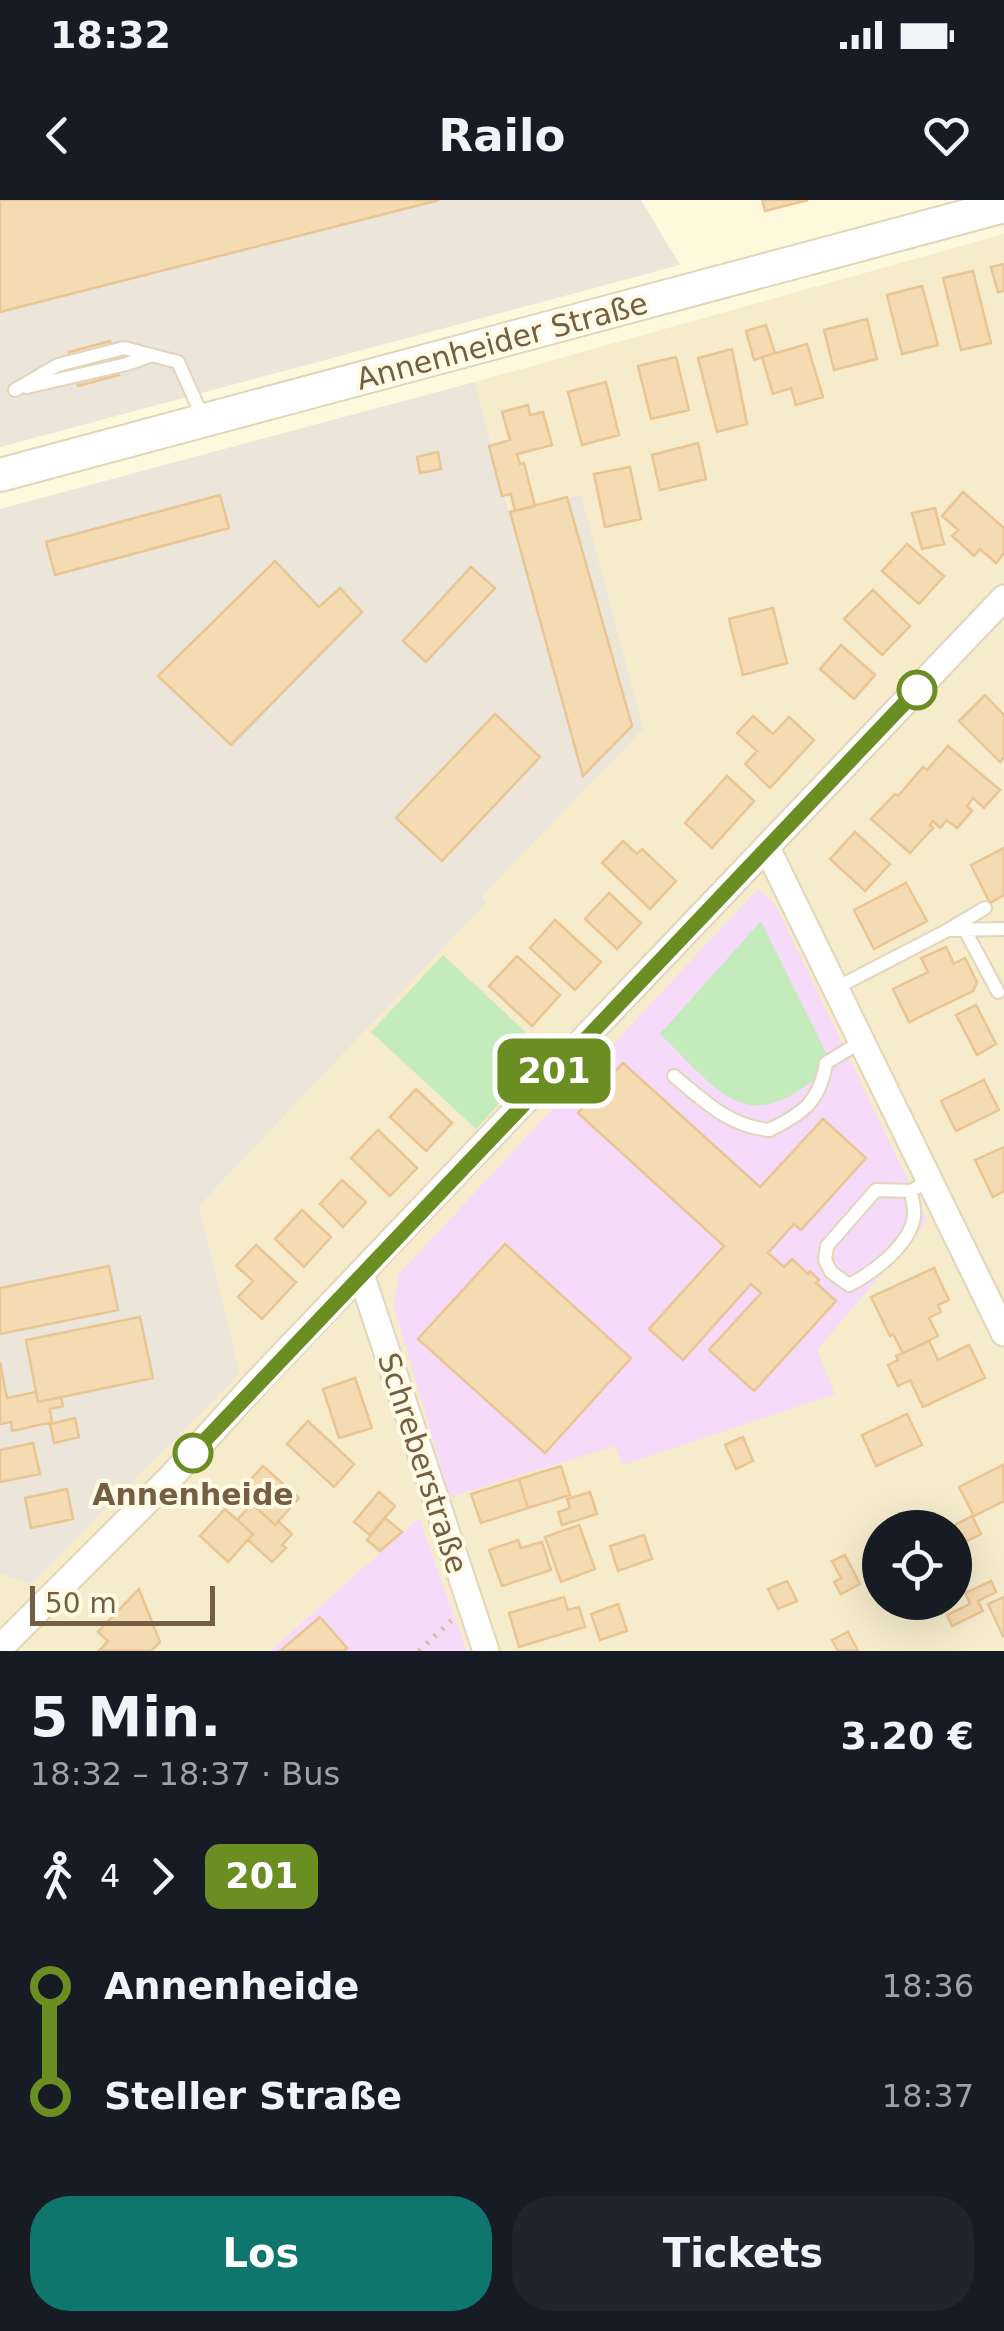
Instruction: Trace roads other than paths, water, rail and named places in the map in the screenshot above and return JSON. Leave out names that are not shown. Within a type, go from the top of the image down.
[{"type":"street","name":"Annenheider Straße","points":[[0,475],[1004,206]]},
{"type":"street","points":[[0,1648],[172,1476],[1004,598]]},
{"type":"street","points":[[767,848],[862,1041],[920,1186],[995,1293],[1004,1333]]},
{"type":"street","name":"Schreberstraße","points":[[361,1274],[486,1651]]},
{"type":"lane","points":[[152,355],[14,390],[58,365],[124,348],[152,355],[178,362],[205,422]]},
{"type":"lane","points":[[836,988],[986,908]]},
{"type":"lane","points":[[948,930],[1004,929]]},
{"type":"lane","points":[[966,932],[998,992]]},
{"type":"lane","points":[[674,1076],[716,1112],[739,1124],[770,1130],[807,1107],[824,1081],[826,1063],[862,1041]]},
{"type":"lane","points":[[920,1186],[914,1218],[901,1243],[866,1276],[850,1284],[839,1280],[825,1260],[827,1246],[876,1190],[920,1186]]},
{"type":"place","name":"Annenheide","points":[[193,1453]]}]
